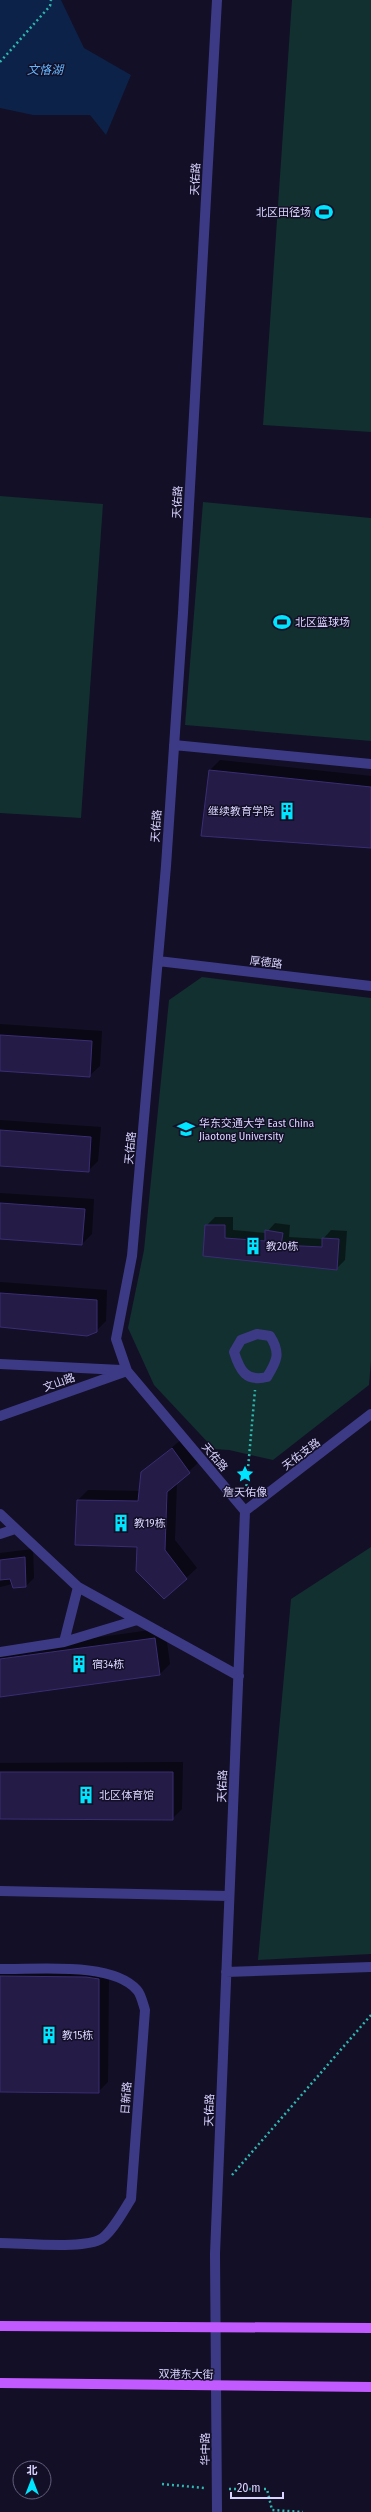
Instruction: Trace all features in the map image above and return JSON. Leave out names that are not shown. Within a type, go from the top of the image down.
[{"type":"main road","points":[[0,2326],[371,2328]]},
{"type":"main road","name":"双港东大街","points":[[0,2383],[217,2386],[371,2386]]},
{"type":"street","name":"天佑路","points":[[216,2328],[215,2254],[245,1511],[127,1371],[116,1339],[132,1256],[158,961],[174,745],[217,0]]},
{"type":"street","points":[[174,745],[371,764]]},
{"type":"street","name":"厚德路","points":[[158,961],[371,986]]},
{"type":"street","points":[[257,1334],[270,1336],[278,1347],[276,1364],[267,1377],[255,1380],[245,1375],[238,1365],[234,1352],[241,1340],[257,1334]]},
{"type":"street","points":[[0,1364],[127,1371]]},
{"type":"street","name":"文山路","points":[[0,1416],[127,1371]]},
{"type":"street","name":"天佑支路","points":[[245,1511],[371,1414]]},
{"type":"street","points":[[0,1514],[78,1587],[239,1676]]},
{"type":"street","points":[[0,1534],[15,1529]]},
{"type":"street","points":[[64,1642],[78,1587]]},
{"type":"street","points":[[0,1652],[64,1642],[138,1620]]},
{"type":"street","points":[[0,1891],[230,1896]]},
{"type":"street","points":[[226,1972],[371,1967]]},
{"type":"street","name":"日新路","points":[[0,1969],[95,1971],[118,1977],[138,1990],[145,2010],[131,2199],[116,2223],[99,2240],[70,2244],[0,2243]]},
{"type":"street","name":"华中路","points":[[216,2328],[217,2512]]},
{"type":"path","points":[[0,62],[50,6],[51,0]]},
{"type":"path","points":[[245,1511],[255,1380]]},
{"type":"path","points":[[218,2192],[371,2015]]},
{"type":"path","points":[[272,2510],[303,2512]]},
{"type":"green space","name":"北区田径场","points":[[292,0],[371,0],[371,432],[263,425]]},
{"type":"green space","points":[[0,496],[103,504],[81,818],[0,813]]},
{"type":"green space","name":"北区篮球场","points":[[203,502],[371,518],[371,741],[185,725]]},
{"type":"green space","points":[[202,977],[371,998],[371,1361],[369,1385],[273,1460],[229,1450],[214,1449],[154,1385],[128,1328],[144,1250],[169,1000]]},
{"type":"green space","points":[[371,1547],[371,1954],[258,1960],[291,1599]]},
{"type":"water","name":"文恪湖","points":[[0,0],[61,0],[84,48],[131,75],[106,135],[90,115],[33,115],[0,108]]},
{"type":"building","name":"继续教育学院","points":[[209,770],[371,787],[371,848],[201,836]]},
{"type":"building","points":[[0,1035],[92,1041],[90,1077],[0,1071]]},
{"type":"building","points":[[0,1130],[91,1137],[89,1172],[0,1166]]},
{"type":"building","points":[[0,1203],[85,1209],[82,1245],[0,1239]]},
{"type":"building","name":"教20栋","points":[[205,1225],[225,1225],[225,1238],[265,1241],[265,1230],[283,1233],[281,1245],[322,1247],[322,1238],[339,1239],[337,1270],[203,1256]]},
{"type":"building","points":[[0,1293],[97,1300],[97,1332],[87,1336],[0,1327]]},
{"type":"building","name":"教19栋","points":[[172,1448],[190,1473],[167,1492],[165,1550],[187,1579],[164,1599],[136,1571],[137,1547],[75,1545],[77,1500],[138,1501],[141,1472]]},
{"type":"building","points":[[25,1557],[26,1587],[13,1588],[10,1579],[0,1580],[0,1560]]},
{"type":"building","name":"宿34栋","points":[[155,1638],[160,1675],[0,1697],[0,1659]]},
{"type":"building","name":"北区体育馆","points":[[0,1772],[173,1772],[173,1820],[0,1819]]},
{"type":"building","name":"教15栋","points":[[0,1976],[86,1977],[99,1979],[99,2093],[0,2092]]},
{"type":"place","name":"北区田径场","points":[[324,212]]},
{"type":"place","name":"北区篮球场","points":[[282,622]]},
{"type":"place","name":"继续教育学院","points":[[287,811]]},
{"type":"place","name":"华东交通大学 East China Jiaotong University","points":[[186,1129]]},
{"type":"place","name":"教20栋","points":[[253,1246]]},
{"type":"place","name":"詹天佑像","points":[[245,1474]]},
{"type":"place","name":"教19栋","points":[[121,1523]]},
{"type":"place","name":"宿34栋","points":[[79,1664]]},
{"type":"place","name":"北区体育馆","points":[[86,1795]]},
{"type":"place","name":"教15栋","points":[[49,2035]]}]
